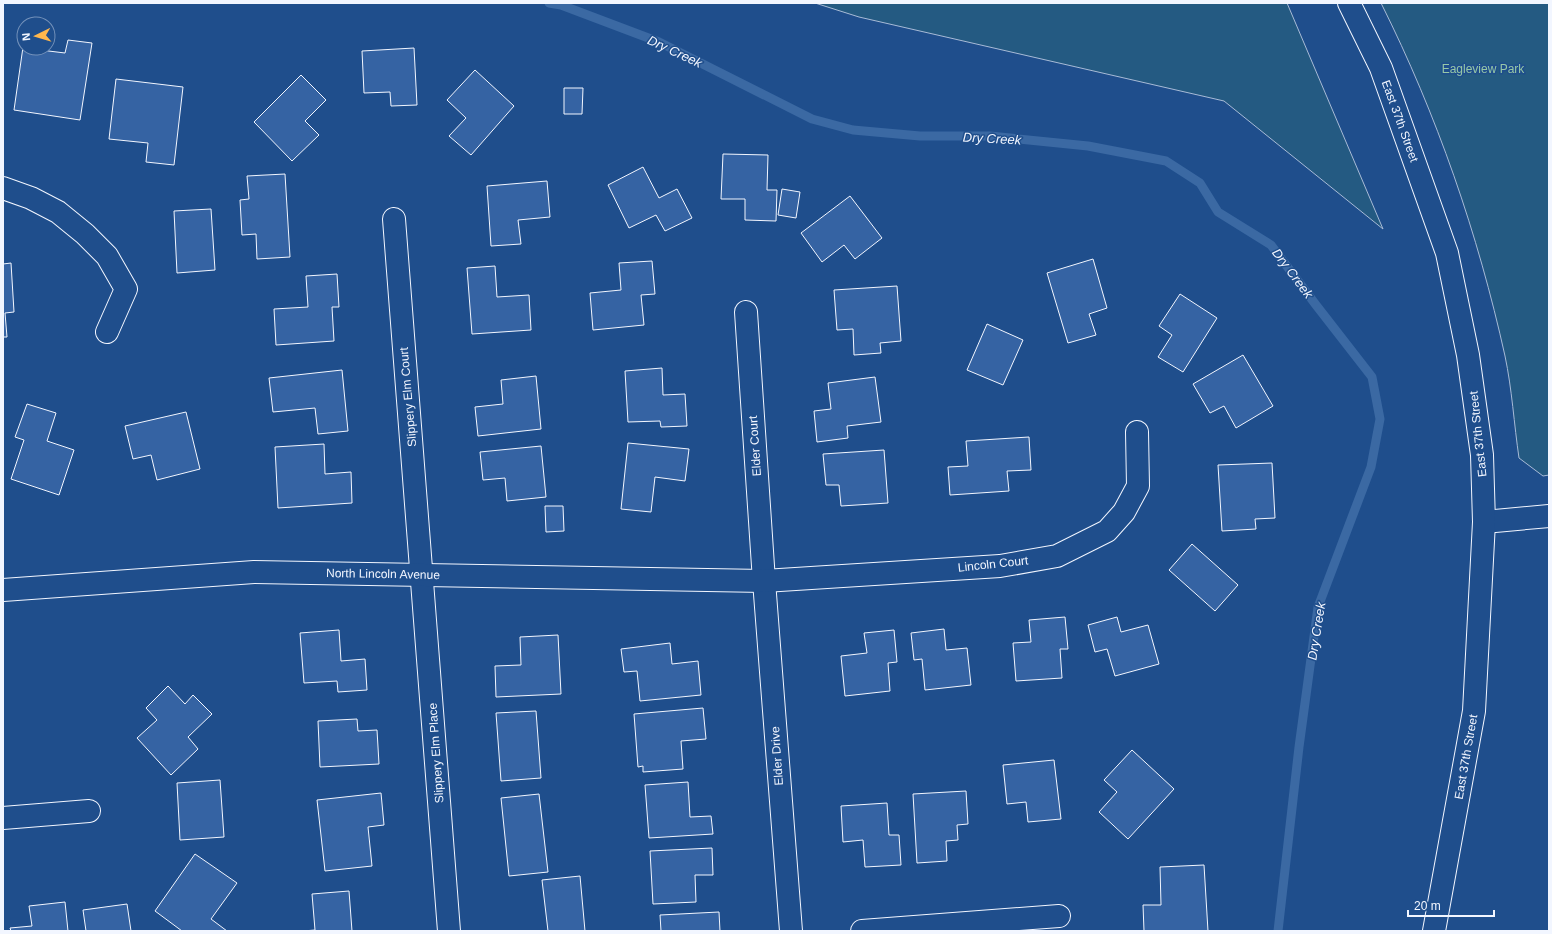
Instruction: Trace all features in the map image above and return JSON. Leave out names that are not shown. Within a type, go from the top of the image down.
[{"type":"street","name":"East 37th Street","points":[[1349,3],[1381,68],[1447,253],[1468,355],[1482,455],[1484,522],[1474,711],[1434,931]]},
{"type":"street","points":[[3,188],[31,198],[58,212],[85,234],[107,256],[126,289],[107,332]]},
{"type":"street","name":"Slippery Elm Court","points":[[394,219],[422,575]]},
{"type":"street","name":"Elder Court","points":[[746,312],[764,581]]},
{"type":"street","name":"Lincoln Court","points":[[764,581],[1000,566],[1057,556],[1107,531],[1124,512],[1138,486],[1137,432]]},
{"type":"street","points":[[1484,522],[1549,516]]},
{"type":"street","name":"North Lincoln Avenue","points":[[3,590],[254,572],[764,581]]},
{"type":"street","name":"Slippery Elm Place","points":[[422,575],[449,931]]},
{"type":"street","name":"Elder Drive","points":[[764,581],[791,931]]},
{"type":"street","points":[[3,818],[89,811]]},
{"type":"street","points":[[862,931],[1059,916]]},
{"type":"green space","points":[[815,3],[1287,3],[1383,229],[1224,101],[859,17]]},
{"type":"green space","name":"Eagleview Park","points":[[1381,3],[1549,3],[1549,475],[1543,476],[1519,458],[1505,356],[1469,220],[1438,132],[1401,45]]},
{"type":"building","points":[[68,40],[92,43],[80,120],[14,110],[22,56],[56,56],[56,52],[65,53]]},
{"type":"building","points":[[414,48],[417,105],[391,106],[390,92],[364,93],[362,51]]},
{"type":"building","points":[[475,70],[514,106],[471,155],[449,136],[466,118],[447,100]]},
{"type":"building","points":[[301,75],[326,100],[305,121],[319,135],[292,161],[254,122]]},
{"type":"building","points":[[116,79],[183,87],[174,165],[146,162],[148,143],[109,139]]},
{"type":"building","points":[[564,88],[583,88],[582,114],[564,114]]},
{"type":"building","points":[[723,154],[768,155],[767,190],[777,190],[776,221],[745,220],[745,199],[721,199]]},
{"type":"building","points":[[643,167],[659,198],[677,189],[692,218],[665,231],[656,215],[629,228],[608,185]]},
{"type":"building","points":[[285,174],[290,257],[257,259],[256,234],[242,235],[240,200],[249,199],[247,176]]},
{"type":"building","points":[[547,181],[550,217],[518,220],[521,244],[491,246],[487,186]]},
{"type":"building","points":[[782,189],[800,192],[796,218],[778,215]]},
{"type":"building","points":[[850,196],[882,238],[855,259],[844,245],[822,262],[801,233]]},
{"type":"building","points":[[211,209],[215,270],[177,273],[174,211]]},
{"type":"building","points":[[1093,259],[1107,308],[1089,314],[1096,335],[1068,343],[1047,273]]},
{"type":"building","points":[[652,261],[655,294],[641,295],[644,325],[593,330],[590,293],[621,290],[619,263]]},
{"type":"building","points":[[11,263],[14,312],[5,313],[7,337],[3,337],[3,264]]},
{"type":"building","points":[[495,266],[497,297],[529,295],[531,330],[472,334],[467,268]]},
{"type":"building","points":[[337,274],[339,307],[332,307],[334,341],[276,345],[274,309],[308,307],[306,276]]},
{"type":"building","points":[[897,286],[901,341],[880,343],[881,353],[854,355],[853,329],[837,330],[834,290]]},
{"type":"building","points":[[1180,294],[1217,318],[1183,372],[1158,357],[1172,335],[1159,326]]},
{"type":"building","points":[[987,324],[1023,340],[1003,385],[967,370]]},
{"type":"building","points":[[1243,355],[1273,406],[1236,428],[1224,406],[1210,413],[1193,384]]},
{"type":"building","points":[[662,368],[663,395],[685,394],[687,426],[661,427],[660,421],[628,422],[625,371]]},
{"type":"building","points":[[342,370],[348,431],[318,434],[315,408],[273,412],[269,378]]},
{"type":"building","points":[[536,376],[541,429],[478,436],[475,407],[503,404],[501,380]]},
{"type":"building","points":[[875,377],[881,422],[847,426],[848,438],[817,442],[814,411],[831,409],[828,383]]},
{"type":"building","points":[[27,404],[56,413],[47,441],[74,450],[59,495],[11,479],[24,440],[15,437]]},
{"type":"building","points":[[186,412],[200,469],[157,480],[151,455],[133,459],[125,426]]},
{"type":"building","points":[[1029,437],[1031,470],[1007,471],[1009,491],[950,495],[948,467],[968,466],[966,441]]},
{"type":"building","points":[[628,443],[689,449],[685,481],[655,477],[651,512],[621,509]]},
{"type":"building","points":[[324,444],[325,474],[351,472],[352,503],[278,508],[275,447]]},
{"type":"building","points":[[541,446],[546,497],[507,501],[505,478],[483,480],[480,452]]},
{"type":"building","points":[[884,450],[888,503],[841,506],[839,485],[826,485],[823,454]]},
{"type":"building","points":[[1272,463],[1275,518],[1255,519],[1256,529],[1222,531],[1218,465]]},
{"type":"building","points":[[545,506],[563,506],[564,531],[546,532]]},
{"type":"building","points":[[1192,544],[1238,585],[1215,611],[1169,570]]},
{"type":"building","points":[[1065,617],[1068,649],[1060,649],[1062,678],[1016,681],[1013,643],[1031,642],[1029,620]]},
{"type":"building","points":[[1117,617],[1121,632],[1148,625],[1159,664],[1115,676],[1107,649],[1095,652],[1088,625]]},
{"type":"building","points":[[944,629],[946,650],[967,648],[971,685],[925,690],[922,659],[914,660],[911,633]]},
{"type":"building","points":[[339,630],[341,661],[365,659],[367,690],[338,692],[337,681],[304,683],[300,633]]},
{"type":"building","points":[[894,630],[897,662],[888,663],[890,691],[845,696],[841,656],[867,653],[864,633]]},
{"type":"building","points":[[558,635],[561,694],[496,697],[495,666],[521,665],[520,637]]},
{"type":"building","points":[[670,643],[672,664],[698,661],[701,695],[640,701],[637,671],[624,672],[621,649]]},
{"type":"building","points":[[168,686],[185,704],[193,695],[212,714],[188,737],[198,749],[171,775],[137,738],[157,720],[146,708]]},
{"type":"building","points":[[703,708],[706,739],[681,741],[683,769],[643,772],[643,766],[638,767],[634,714]]},
{"type":"building","points":[[536,711],[541,778],[501,781],[496,713]]},
{"type":"building","points":[[357,719],[358,731],[377,730],[379,764],[320,767],[318,721]]},
{"type":"building","points":[[1132,750],[1174,789],[1128,839],[1099,812],[1117,792],[1104,780]]},
{"type":"building","points":[[1054,760],[1061,819],[1028,822],[1026,802],[1007,804],[1003,765]]},
{"type":"building","points":[[220,780],[224,837],[180,840],[177,783]]},
{"type":"building","points":[[688,782],[690,817],[711,816],[713,834],[649,838],[645,785]]},
{"type":"building","points":[[966,791],[968,824],[957,825],[958,840],[946,841],[947,861],[917,863],[913,794]]},
{"type":"building","points":[[381,793],[384,825],[368,827],[372,866],[325,871],[317,800]]},
{"type":"building","points":[[539,794],[548,872],[509,876],[501,798]]},
{"type":"building","points":[[887,803],[889,835],[899,835],[901,865],[865,867],[863,840],[843,842],[841,806]]},
{"type":"building","points":[[712,848],[713,875],[695,875],[696,902],[653,904],[650,851]]},
{"type":"building","points":[[195,854],[237,883],[211,919],[227,931],[182,931],[155,911]]},
{"type":"building","points":[[1204,865],[1208,931],[1144,931],[1143,905],[1161,905],[1160,867]]},
{"type":"building","points":[[580,876],[585,931],[548,931],[542,880]]},
{"type":"building","points":[[349,891],[352,931],[303,931],[315,930],[312,894]]},
{"type":"building","points":[[65,902],[68,931],[11,931],[10,928],[32,926],[29,906]]},
{"type":"building","points":[[127,904],[131,931],[86,931],[83,910]]},
{"type":"building","points":[[719,912],[720,931],[661,931],[660,915]]},
{"type":"waterway","name":"Dry Creek","points":[[549,3],[561,5],[659,42],[812,119],[853,130],[920,136],[990,136],[1088,146],[1166,161],[1200,183],[1218,212],[1271,245],[1372,377],[1380,419],[1371,467],[1318,607],[1299,747],[1278,931]]}]
